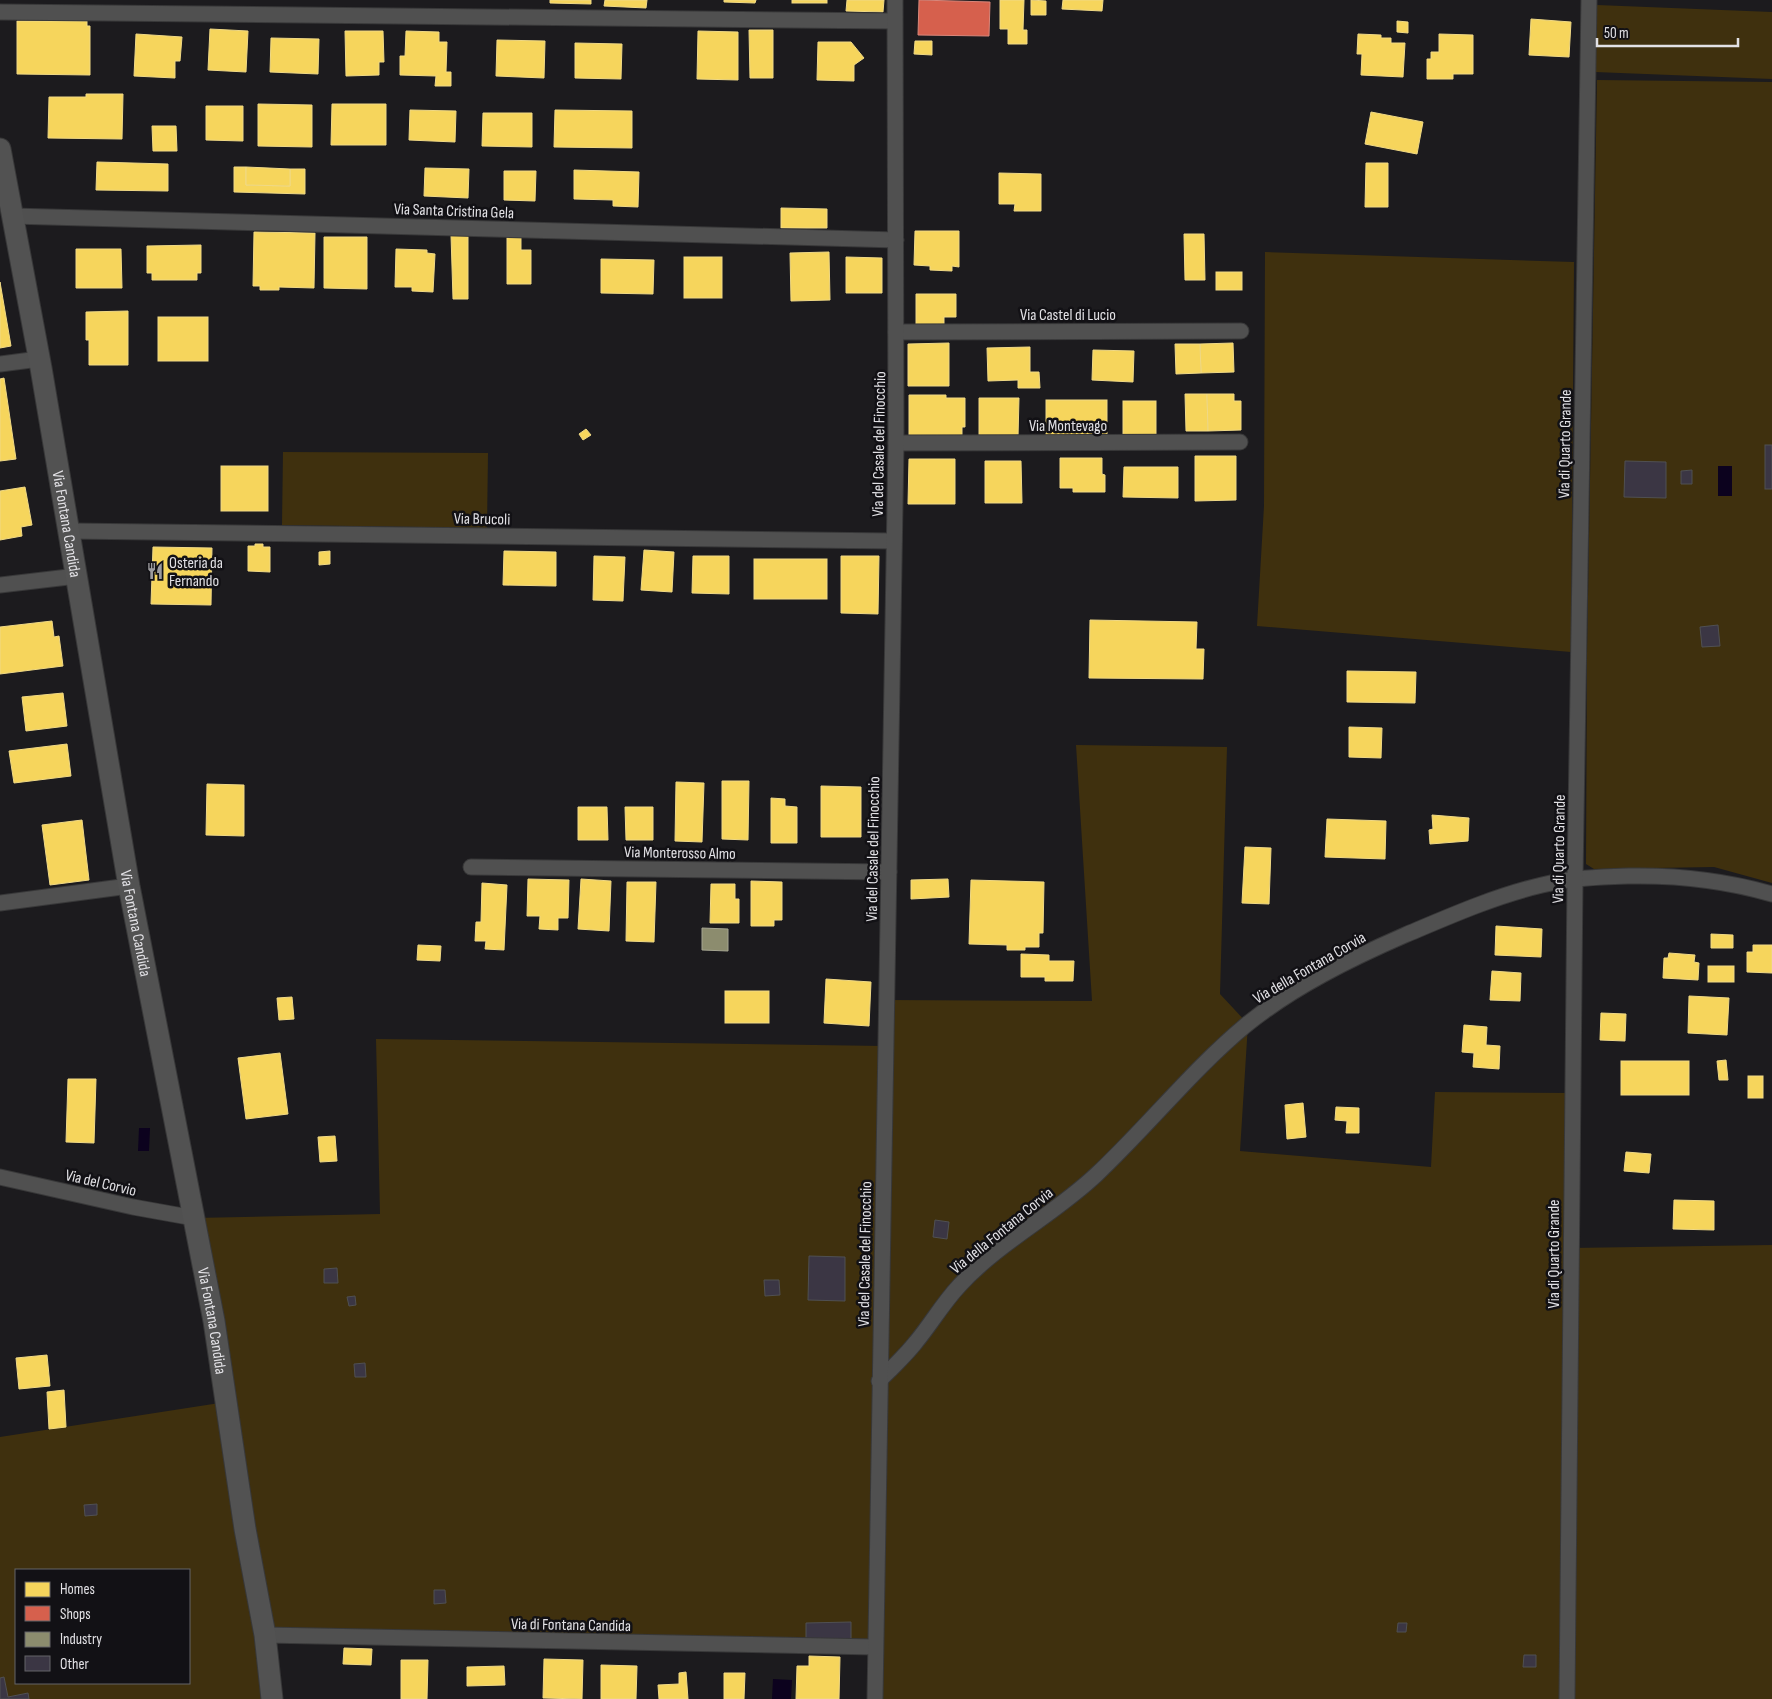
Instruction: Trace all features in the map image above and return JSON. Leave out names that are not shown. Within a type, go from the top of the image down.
[{"type":"main road","name":"Via Fontana Candida","points":[[0,148],[40,359],[129,886],[218,1347],[246,1536],[265,1635],[272,1699]]},
{"type":"street","name":"Via del Casale del Finocchio","points":[[875,1699],[896,443],[894,0]]},
{"type":"street","name":"Via di Quarto Grande","points":[[1567,1699],[1575,879],[1589,0]]},
{"type":"street","points":[[0,12],[894,21]]},
{"type":"street","name":"Via Santa Cristina Gela","points":[[12,216],[896,240]]},
{"type":"street","name":"Via Castel di Lucio","points":[[896,332],[1241,331]]},
{"type":"street","points":[[0,364],[40,359]]},
{"type":"street","name":"Via Montevago","points":[[896,443],[1240,442]]},
{"type":"street","name":"Via Brucoli","points":[[70,531],[894,541]]},
{"type":"street","points":[[0,586],[77,576]]},
{"type":"street","name":"Via Monterosso Almo","points":[[471,867],[889,872]]},
{"type":"street","name":"Via della Fontana Corvia","points":[[879,1381],[915,1343],[943,1304],[966,1279],[1012,1239],[1090,1181],[1216,1052],[1260,1015],[1338,967],[1414,931],[1518,892],[1545,884],[1575,879],[1650,876],[1693,878],[1735,884],[1772,894]]},
{"type":"street","points":[[0,903],[129,886]]},
{"type":"street","name":"Via del Corvio","points":[[0,1177],[138,1208],[194,1218]]},
{"type":"street","name":"Via di Fontana Candida","points":[[265,1635],[876,1647]]},
{"type":"shaded area","points":[[1597,5],[1772,12],[1772,79],[1595,72]]},
{"type":"shaded area","points":[[1597,80],[1772,82],[1772,883],[1714,867],[1594,869],[1586,864],[1587,653]]},
{"type":"shaded area","points":[[1265,252],[1574,262],[1571,652],[1257,626],[1264,506]]},
{"type":"shaded area","points":[[283,452],[488,453],[487,528],[282,525]]},
{"type":"shaded area","points":[[1718,466],[1732,466],[1732,496],[1718,496]]},
{"type":"shaded area","points":[[1076,745],[1227,747],[1220,994],[1248,1024],[1240,1151],[1431,1167],[1435,1092],[1572,1093],[1571,1248],[1772,1245],[1772,1699],[875,1699],[875,1647],[266,1635],[272,1699],[0,1699],[0,1437],[226,1402],[194,1218],[380,1214],[376,1039],[884,1046],[886,1000],[1092,1001]]},
{"type":"shaded area","points":[[139,1128],[150,1128],[149,1151],[138,1151]]},
{"type":"shaded area","points":[[773,1679],[792,1680],[791,1699],[772,1699]]},
{"type":"building: Homes","points":[[550,0],[591,0],[591,4],[550,3]]},
{"type":"building: Homes","points":[[605,0],[647,0],[646,8],[604,6]]},
{"type":"building: Homes","points":[[724,0],[756,0],[755,3],[724,2]]},
{"type":"building: Homes","points":[[792,0],[827,0],[827,3],[792,3]]},
{"type":"building: Homes","points":[[847,0],[884,0],[883,12],[846,11]]},
{"type":"building: Homes","points":[[1000,0],[1024,0],[1023,30],[1027,30],[1027,44],[1008,44],[1008,29],[1000,29]]},
{"type":"building: Homes","points":[[1031,0],[1046,1],[1046,15],[1031,15]]},
{"type":"building: Homes","points":[[1063,0],[1103,0],[1102,11],[1062,9]]},
{"type":"building: Homes","points":[[1531,19],[1571,22],[1569,57],[1529,55]]},
{"type":"building: Homes","points":[[17,21],[87,21],[87,26],[90,26],[90,75],[17,74]]},
{"type":"building: Homes","points":[[1397,21],[1408,22],[1408,33],[1397,32]]},
{"type":"building: Homes","points":[[210,29],[248,31],[246,72],[208,70]]},
{"type":"building: Homes","points":[[749,30],[773,30],[773,78],[750,78]]},
{"type":"building: Homes","points":[[345,31],[383,31],[384,62],[379,62],[379,75],[346,76]]},
{"type":"building: Homes","points":[[406,31],[439,32],[439,42],[447,42],[446,72],[451,72],[451,86],[435,86],[436,76],[400,75],[400,56],[405,56]]},
{"type":"building: Homes","points":[[698,31],[738,32],[738,80],[697,79]]},
{"type":"building: Homes","points":[[136,34],[182,37],[180,61],[175,61],[175,78],[134,76]]},
{"type":"building: Homes","points":[[1358,34],[1381,35],[1381,38],[1391,38],[1391,43],[1405,43],[1403,77],[1361,75],[1362,54],[1357,54]]},
{"type":"building: Homes","points":[[1439,34],[1473,35],[1473,74],[1453,74],[1453,79],[1427,79],[1427,59],[1431,59],[1431,52],[1439,52]]},
{"type":"building: Homes","points":[[271,38],[319,39],[318,74],[270,72]]},
{"type":"building: Homes","points":[[497,40],[545,41],[544,78],[496,76]]},
{"type":"building: Homes","points":[[915,41],[932,41],[932,55],[914,54]]},
{"type":"building: Homes","points":[[818,42],[851,42],[864,58],[854,65],[854,81],[817,80]]},
{"type":"building: Homes","points":[[575,43],[622,44],[621,79],[575,78]]},
{"type":"building: Homes","points":[[86,94],[123,94],[122,139],[48,138],[49,97],[86,97]]},
{"type":"building: Homes","points":[[258,104],[312,105],[312,147],[258,146]]},
{"type":"building: Homes","points":[[332,104],[386,104],[386,145],[331,145]]},
{"type":"building: Homes","points":[[206,106],[243,106],[243,141],[206,140]]},
{"type":"building: Homes","points":[[410,110],[456,111],[455,142],[409,140]]},
{"type":"building: Homes","points":[[555,110],[632,111],[632,148],[554,147]]},
{"type":"building: Homes","points":[[1371,112],[1423,122],[1417,154],[1365,144]]},
{"type":"building: Homes","points":[[483,113],[532,113],[532,147],[482,146]]},
{"type":"building: Homes","points":[[152,126],[176,126],[177,151],[153,151]]},
{"type":"building: Homes","points":[[97,162],[168,164],[168,191],[96,190]]},
{"type":"building: Homes","points":[[1366,163],[1388,163],[1388,207],[1365,207]]},
{"type":"building: Homes","points":[[234,167],[246,167],[246,185],[290,186],[290,169],[305,169],[305,194],[234,192]]},
{"type":"building: Homes","points":[[246,167],[290,169],[290,186],[246,185]]},
{"type":"building: Homes","points":[[425,168],[469,169],[468,198],[424,196]]},
{"type":"building: Homes","points":[[574,170],[639,172],[638,207],[613,206],[613,200],[574,199]]},
{"type":"building: Homes","points":[[504,171],[536,171],[535,201],[504,200]]},
{"type":"building: Homes","points":[[999,173],[1041,174],[1041,211],[1014,211],[1015,204],[999,204]]},
{"type":"building: Homes","points":[[781,208],[827,209],[827,228],[781,228]]},
{"type":"building: Homes","points":[[915,231],[959,231],[959,267],[952,266],[952,271],[930,270],[930,266],[914,265]]},
{"type":"building: Homes","points":[[254,232],[315,233],[314,288],[279,287],[279,290],[260,290],[260,286],[253,286]]},
{"type":"building: Homes","points":[[1184,234],[1204,234],[1205,280],[1185,280]]},
{"type":"building: Homes","points":[[451,235],[468,235],[468,299],[453,299]]},
{"type":"building: Homes","points":[[324,237],[367,237],[367,289],[324,288]]},
{"type":"building: Homes","points":[[507,237],[521,237],[521,250],[531,250],[531,284],[507,284]]},
{"type":"building: Homes","points":[[201,245],[201,273],[197,273],[197,280],[152,280],[152,273],[147,273],[147,246]]},
{"type":"building: Homes","points":[[76,249],[121,249],[122,288],[76,288]]},
{"type":"building: Homes","points":[[396,249],[427,250],[427,253],[435,254],[433,292],[412,291],[412,287],[395,287]]},
{"type":"building: Homes","points":[[829,252],[830,300],[791,301],[790,253]]},
{"type":"building: Homes","points":[[684,257],[722,257],[722,298],[684,298]]},
{"type":"building: Homes","points":[[846,257],[882,258],[882,293],[846,293]]},
{"type":"building: Homes","points":[[601,259],[654,260],[653,294],[601,293]]},
{"type":"building: Homes","points":[[1216,272],[1242,272],[1242,290],[1216,290]]},
{"type":"building: Homes","points":[[0,282],[11,346],[0,348]]},
{"type":"building: Homes","points":[[916,294],[956,294],[956,317],[944,317],[944,330],[916,330]]},
{"type":"building: Homes","points":[[128,311],[128,365],[89,365],[89,340],[86,340],[86,312]]},
{"type":"building: Homes","points":[[158,317],[208,317],[208,361],[158,361]]},
{"type":"building: Homes","points":[[949,343],[949,386],[908,386],[908,344]]},
{"type":"building: Homes","points":[[1233,343],[1234,372],[1201,373],[1200,344]]},
{"type":"building: Homes","points":[[1175,344],[1200,344],[1201,373],[1176,374]]},
{"type":"building: Homes","points":[[1030,347],[1030,372],[1039,372],[1040,388],[1018,388],[1018,380],[988,381],[987,348]]},
{"type":"building: Homes","points":[[1093,350],[1134,351],[1133,382],[1092,380]]},
{"type":"building: Homes","points":[[4,378],[16,459],[0,461],[0,379]]},
{"type":"building: Homes","points":[[1185,394],[1207,394],[1208,431],[1186,431]]},
{"type":"building: Homes","points":[[1207,394],[1234,394],[1234,401],[1241,401],[1241,430],[1208,431]]},
{"type":"building: Homes","points":[[909,395],[946,395],[946,398],[965,398],[965,427],[962,427],[962,439],[909,439]]},
{"type":"building: Homes","points":[[979,398],[1019,398],[1018,437],[979,437]]},
{"type":"building: Homes","points":[[1046,400],[1107,400],[1107,437],[1046,437]]},
{"type":"building: Homes","points":[[1123,401],[1156,401],[1156,438],[1123,438]]},
{"type":"building: Homes","points":[[586,429],[591,435],[583,440],[579,434]]},
{"type":"building: Homes","points":[[1195,456],[1236,456],[1236,500],[1195,501]]},
{"type":"building: Homes","points":[[1060,458],[1102,458],[1105,492],[1073,492],[1073,488],[1060,488]]},
{"type":"building: Homes","points":[[909,459],[955,459],[955,504],[908,504]]},
{"type":"building: Homes","points":[[985,461],[1021,461],[1022,503],[985,503]]},
{"type":"building: Homes","points":[[221,466],[268,466],[268,511],[221,511]]},
{"type":"building: Homes","points":[[1124,467],[1178,467],[1178,498],[1123,497]]},
{"type":"building: Homes","points":[[25,487],[32,525],[21,527],[22,536],[0,540],[0,491]]},
{"type":"building: Homes","points":[[255,544],[263,544],[263,547],[270,547],[270,572],[248,571],[248,546],[255,546]]},
{"type":"building: Homes","points":[[153,547],[212,548],[211,605],[151,604]]},
{"type":"building: Homes","points":[[644,550],[674,552],[672,592],[641,590]]},
{"type":"building: Homes","points":[[330,551],[330,564],[319,565],[319,552]]},
{"type":"building: Homes","points":[[504,551],[556,552],[556,586],[503,585]]},
{"type":"building: Homes","points":[[594,556],[625,557],[623,601],[593,600]]},
{"type":"building: Homes","points":[[693,556],[729,556],[729,594],[692,593]]},
{"type":"building: Homes","points":[[841,556],[879,556],[878,614],[841,613]]},
{"type":"building: Homes","points":[[754,559],[827,559],[827,599],[754,599]]},
{"type":"building: Homes","points":[[1090,620],[1197,622],[1196,649],[1204,649],[1203,679],[1089,678]]},
{"type":"building: Homes","points":[[52,621],[54,637],[59,636],[63,666],[0,674],[0,627]]},
{"type":"building: Homes","points":[[1347,671],[1416,672],[1415,703],[1347,702]]},
{"type":"building: Homes","points":[[63,693],[67,726],[26,731],[22,697]]},
{"type":"building: Homes","points":[[1349,727],[1382,728],[1381,758],[1349,757]]},
{"type":"building: Homes","points":[[67,744],[71,776],[14,783],[9,751]]},
{"type":"building: Homes","points":[[722,781],[749,781],[748,840],[722,839]]},
{"type":"building: Homes","points":[[676,782],[704,783],[702,842],[675,841]]},
{"type":"building: Homes","points":[[207,784],[244,785],[244,836],[206,835]]},
{"type":"building: Homes","points":[[821,786],[861,787],[861,837],[821,837]]},
{"type":"building: Homes","points":[[771,798],[785,799],[785,806],[797,807],[797,843],[771,843]]},
{"type":"building: Homes","points":[[578,807],[607,807],[608,840],[578,840]]},
{"type":"building: Homes","points":[[625,807],[653,807],[653,840],[626,840]]},
{"type":"building: Homes","points":[[1432,815],[1469,818],[1468,841],[1430,844],[1429,830],[1433,829]]},
{"type":"building: Homes","points":[[1327,819],[1386,821],[1385,859],[1325,857]]},
{"type":"building: Homes","points":[[82,820],[89,880],[50,885],[42,825]]},
{"type":"building: Homes","points":[[1245,847],[1271,848],[1269,904],[1242,903]]},
{"type":"building: Homes","points":[[528,879],[569,880],[568,918],[558,918],[558,930],[539,929],[540,916],[527,916]]},
{"type":"building: Homes","points":[[581,879],[611,881],[609,931],[578,929]]},
{"type":"building: Homes","points":[[948,879],[949,897],[911,899],[911,880]]},
{"type":"building: Homes","points":[[971,880],[1044,882],[1043,933],[1039,933],[1039,947],[1025,947],[1025,950],[1007,950],[1007,945],[969,944]]},
{"type":"building: Homes","points":[[751,881],[782,882],[782,920],[774,920],[774,926],[751,926]]},
{"type":"building: Homes","points":[[627,882],[656,882],[654,942],[626,941]]},
{"type":"building: Homes","points":[[482,883],[507,885],[504,950],[485,949],[486,941],[475,941],[476,922],[481,922]]},
{"type":"building: Homes","points":[[711,884],[735,884],[735,899],[739,899],[739,923],[710,923]]},
{"type":"building: Homes","points":[[1496,926],[1542,929],[1541,957],[1495,955]]},
{"type":"building: Homes","points":[[1711,934],[1733,935],[1733,948],[1711,948]]},
{"type":"building: Homes","points":[[418,945],[441,946],[440,961],[417,960]]},
{"type":"building: Homes","points":[[1753,945],[1772,945],[1772,973],[1747,972],[1747,952],[1753,952]]},
{"type":"building: Homes","points":[[1669,953],[1695,955],[1694,962],[1699,963],[1698,980],[1663,978],[1664,958],[1668,958]]},
{"type":"building: Homes","points":[[1021,954],[1049,955],[1049,961],[1074,961],[1073,981],[1045,981],[1045,977],[1021,977]]},
{"type":"building: Homes","points":[[1708,966],[1734,966],[1734,982],[1708,982]]},
{"type":"building: Homes","points":[[1492,971],[1521,973],[1520,1001],[1490,1000]]},
{"type":"building: Homes","points":[[826,979],[871,982],[869,1026],[824,1023]]},
{"type":"building: Homes","points":[[725,991],[769,991],[769,1023],[725,1023]]},
{"type":"building: Homes","points":[[1689,996],[1729,998],[1727,1035],[1688,1033]]},
{"type":"building: Homes","points":[[292,997],[294,1019],[279,1020],[277,998]]},
{"type":"building: Homes","points":[[1601,1013],[1626,1014],[1625,1041],[1600,1040]]},
{"type":"building: Homes","points":[[1464,1025],[1487,1027],[1486,1045],[1500,1046],[1499,1069],[1473,1067],[1474,1053],[1462,1052]]},
{"type":"building: Homes","points":[[280,1053],[288,1114],[246,1119],[238,1058]]},
{"type":"building: Homes","points":[[1726,1060],[1728,1080],[1719,1080],[1717,1061]]},
{"type":"building: Homes","points":[[1621,1061],[1689,1061],[1689,1095],[1621,1095]]},
{"type":"building: Homes","points":[[1748,1076],[1763,1076],[1763,1098],[1748,1098]]},
{"type":"building: Homes","points":[[68,1079],[96,1079],[94,1143],[66,1142]]},
{"type":"building: Homes","points":[[1303,1103],[1306,1137],[1287,1139],[1285,1105]]},
{"type":"building: Homes","points":[[1336,1107],[1359,1108],[1359,1133],[1346,1133],[1347,1121],[1335,1120]]},
{"type":"building: Homes","points":[[335,1136],[337,1161],[320,1162],[318,1137]]},
{"type":"building: Homes","points":[[1626,1152],[1651,1154],[1649,1173],[1624,1171]]},
{"type":"building: Homes","points":[[1674,1200],[1714,1201],[1714,1230],[1673,1229]]},
{"type":"building: Homes","points":[[47,1355],[50,1386],[19,1389],[16,1358]]},
{"type":"building: Homes","points":[[64,1390],[66,1427],[49,1429],[47,1392]]},
{"type":"building: Homes","points":[[344,1648],[372,1649],[371,1665],[343,1664]]},
{"type":"building: Homes","points":[[809,1656],[840,1657],[839,1699],[796,1699],[797,1666],[809,1666]]},
{"type":"building: Homes","points":[[544,1659],[583,1660],[582,1699],[543,1698]]},
{"type":"building: Homes","points":[[401,1660],[428,1660],[427,1699],[401,1699]]},
{"type":"building: Homes","points":[[601,1665],[637,1666],[636,1699],[601,1699]]},
{"type":"building: Homes","points":[[504,1666],[505,1685],[467,1686],[467,1667]]},
{"type":"building: Homes","points":[[686,1672],[688,1699],[659,1699],[658,1685],[679,1684],[679,1673]]},
{"type":"building: Homes","points":[[724,1673],[745,1673],[744,1699],[724,1699]]},
{"type":"building: Shops","points":[[919,0],[990,2],[989,36],[918,35]]},
{"type":"building: Industry","points":[[702,928],[728,929],[728,951],[702,950]]},
{"type":"building: Other","points":[[1765,445],[1772,445],[1772,489],[1765,489]]},
{"type":"building: Other","points":[[1625,461],[1666,462],[1666,498],[1624,497]]},
{"type":"building: Other","points":[[1692,470],[1692,484],[1681,484],[1681,471]]},
{"type":"building: Other","points":[[1718,625],[1720,646],[1702,647],[1700,627]]},
{"type":"building: Other","points":[[935,1220],[949,1222],[947,1239],[933,1237]]},
{"type":"building: Other","points":[[809,1256],[845,1257],[845,1301],[808,1300]]},
{"type":"building: Other","points":[[337,1268],[338,1283],[324,1283],[324,1269]]},
{"type":"building: Other","points":[[764,1280],[779,1280],[780,1295],[765,1296]]},
{"type":"building: Other","points":[[355,1296],[356,1305],[349,1306],[347,1297]]},
{"type":"building: Other","points":[[365,1363],[366,1377],[355,1377],[354,1364]]},
{"type":"building: Other","points":[[97,1504],[97,1515],[85,1516],[84,1505]]},
{"type":"building: Other","points":[[434,1590],[445,1590],[446,1603],[434,1604]]},
{"type":"building: Other","points":[[851,1622],[851,1640],[806,1640],[806,1623]]},
{"type":"building: Other","points":[[1398,1623],[1407,1623],[1406,1632],[1397,1632]]},
{"type":"building: Other","points":[[1524,1655],[1536,1655],[1536,1667],[1523,1667]]},
{"type":"building: Other","points":[[4,1677],[8,1697],[28,1693],[29,1699],[0,1699],[0,1678]]},
{"type":"place","name":"Osteria da Fernando","points":[[155,571]]}]
